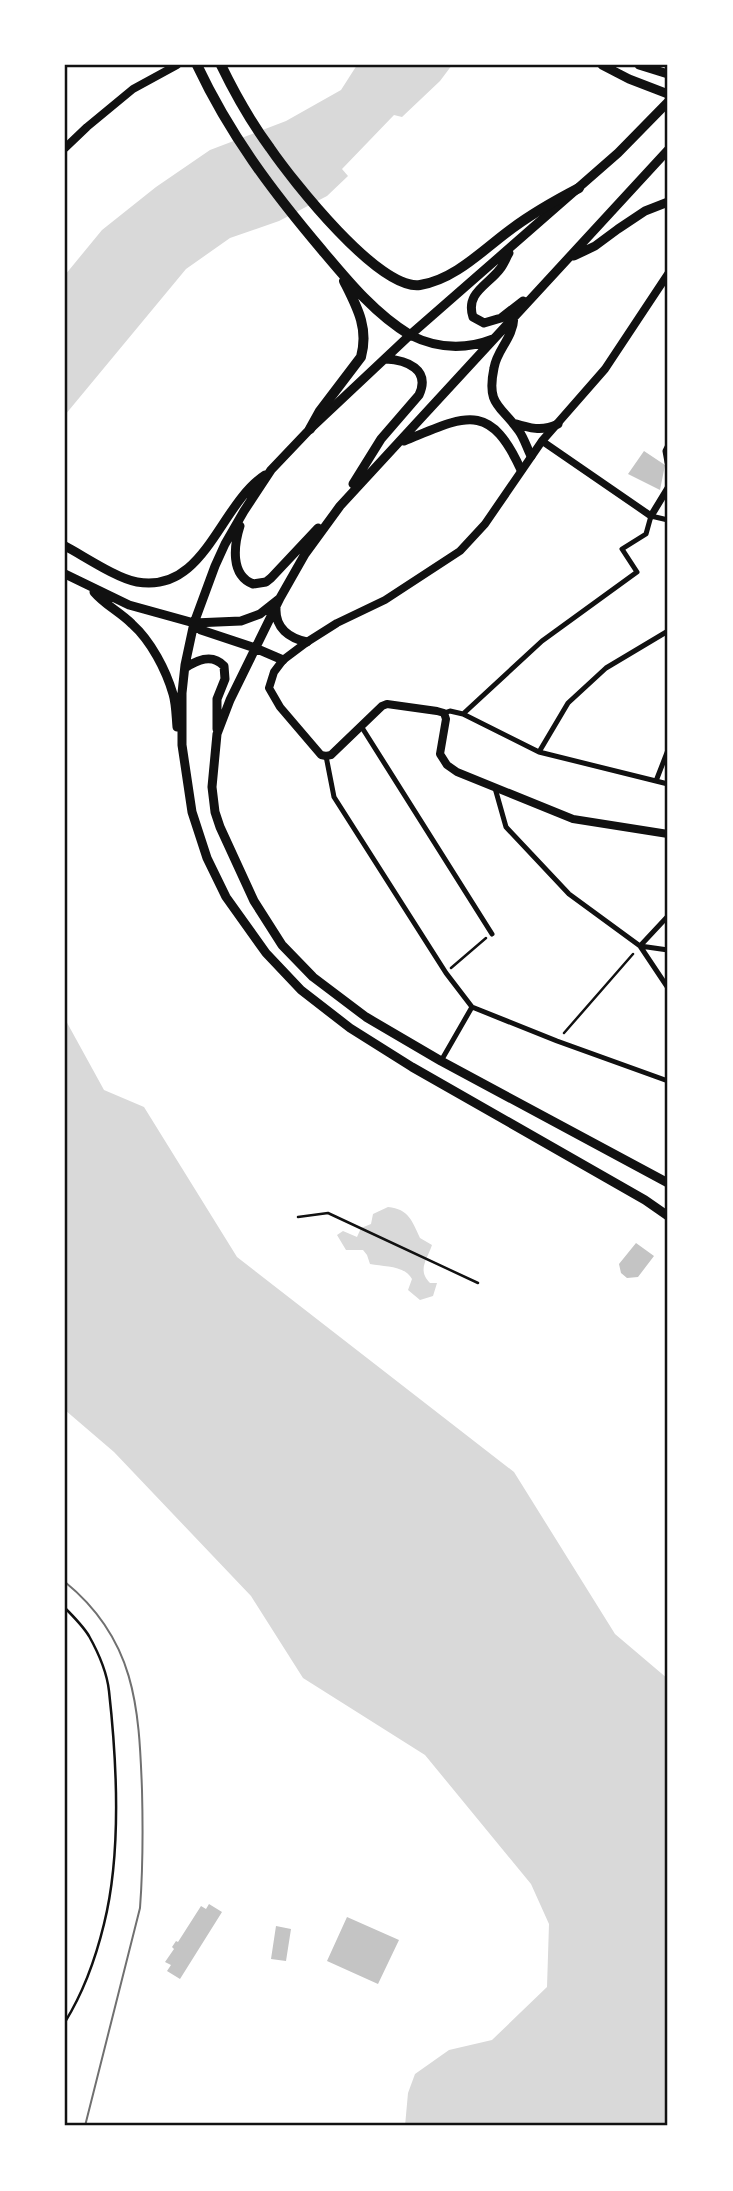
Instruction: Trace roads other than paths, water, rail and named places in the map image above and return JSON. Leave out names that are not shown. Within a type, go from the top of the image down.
[{"type":"highway","points":[[197,65],[244,150],[302,226],[374,307],[410,335]]},
{"type":"highway","points":[[221,65],[242,105],[270,148],[324,215],[376,266],[409,284],[419,286],[445,276],[481,254],[525,219],[579,188]]},
{"type":"highway","points":[[310,429],[327,400],[361,357],[364,342],[362,316],[338,269]]},
{"type":"main road","points":[[65,148],[133,89],[177,65]]},
{"type":"main road","points":[[182,746],[185,668],[194,623],[215,566],[244,511],[271,470],[310,429],[410,335],[618,153],[668,100],[602,65]]},
{"type":"main road","points":[[639,65],[668,74]]},
{"type":"main road","points":[[244,511],[236,539],[237,565],[248,582],[259,584],[271,578],[340,506],[668,150]]},
{"type":"main road","points":[[569,258],[595,246],[645,211],[668,202]]},
{"type":"main road","points":[[514,246],[500,268],[474,294],[470,309],[473,317],[484,323],[501,318],[536,293]]},
{"type":"main road","points":[[668,274],[605,369],[530,456],[485,524],[460,551],[385,600],[337,623],[307,642],[283,660],[274,672],[269,688],[274,699],[321,755],[326,757],[387,704],[444,713],[446,719],[440,754],[457,772],[573,819],[668,834]]},
{"type":"main road","points":[[514,317],[513,330],[494,366],[492,387],[495,404],[521,434],[530,456]]},
{"type":"main road","points":[[410,335],[423,342],[453,347],[484,343],[496,338]]},
{"type":"main road","points":[[218,734],[230,700],[255,648],[305,554],[340,506],[381,439],[423,387],[421,376],[411,364],[386,359]]},
{"type":"main road","points":[[399,443],[450,422],[480,420],[496,430],[506,441],[521,470]]},
{"type":"main road","points":[[513,423],[538,429],[558,425]]},
{"type":"main road","points":[[65,546],[137,582],[163,581],[181,575],[201,555],[241,497],[271,470]]},
{"type":"main road","points":[[65,574],[129,605],[194,623],[241,621],[260,614],[278,602]]},
{"type":"main road","points":[[91,588],[141,633],[160,663],[174,695],[192,812],[207,858],[226,897],[266,953],[300,990],[350,1028],[668,1216]]},
{"type":"main road","points":[[278,602],[277,622],[281,628],[295,639],[307,642]]},
{"type":"main road","points":[[194,623],[201,630],[283,660]]},
{"type":"main road","points":[[185,668],[192,663],[211,658],[223,666],[225,679],[218,699],[218,734],[212,787],[219,827],[254,901],[282,945],[313,978],[366,1017],[441,1061],[668,1183]]},
{"type":"street","points":[[542,441],[651,516],[668,520]]},
{"type":"street","points":[[668,447],[668,463]]},
{"type":"street","points":[[463,714],[542,641],[637,572],[622,549],[646,534],[651,516],[668,488]]},
{"type":"street","points":[[539,752],[568,703],[606,668],[668,631]]},
{"type":"street","points":[[444,713],[450,711],[463,714],[539,752],[668,784]]},
{"type":"street","points":[[361,726],[492,934]]},
{"type":"street","points":[[656,781],[668,750]]},
{"type":"street","points":[[326,757],[334,797],[446,973],[472,1007],[668,1081]]},
{"type":"street","points":[[495,788],[506,827],[569,894],[640,946],[668,988]]},
{"type":"street","points":[[640,946],[668,916]]},
{"type":"street","points":[[640,946],[668,950]]},
{"type":"street","points":[[441,1061],[472,1007]]},
{"type":"lane","points":[[65,1608],[88,1634],[102,1664],[110,1693],[116,1809],[110,1895],[105,1923],[85,1979],[65,2022]]},
{"type":"tram line","points":[[65,1582],[88,1604],[106,1627],[129,1676],[139,1730],[142,1790],[140,1908],[85,2126]]}]
